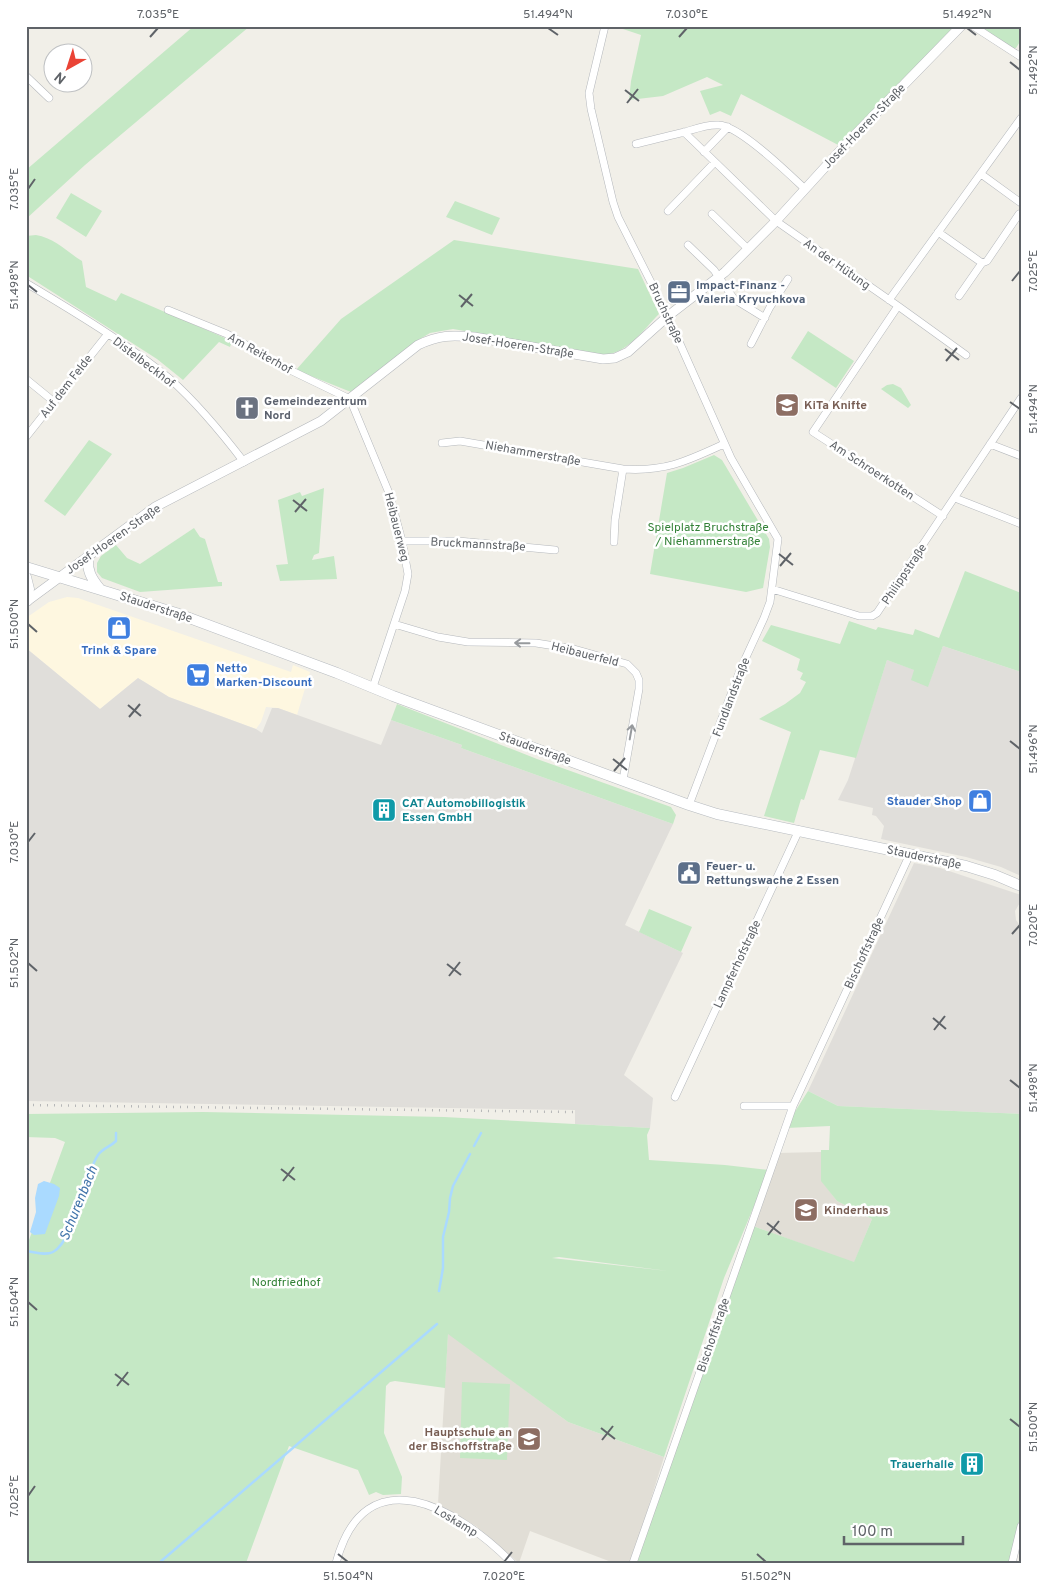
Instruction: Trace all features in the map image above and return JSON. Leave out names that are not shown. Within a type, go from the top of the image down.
[{"type":"main road","points":[[88,556],[87,566],[90,576],[100,589]]},
{"type":"main road","name":"Stauderstraße","points":[[26,567],[176,612],[717,814],[966,866],[1021,886]]},
{"type":"main road","points":[[26,577],[29,589],[27,602]]},
{"type":"street","name":"Bruchstraße","points":[[605,26],[589,93],[613,202],[618,217],[668,316],[724,444],[778,539],[772,589]]},
{"type":"street","name":"Josef-Hoeren-Straße","points":[[27,602],[155,507],[320,422],[418,345],[433,338],[454,335],[474,336],[609,359],[628,352],[668,316],[719,277],[748,249],[847,143],[962,26]]},
{"type":"street","points":[[973,26],[1021,57]]},
{"type":"street","points":[[26,76],[49,98]]},
{"type":"street","points":[[889,300],[1021,118]]},
{"type":"street","points":[[636,144],[718,125],[728,127],[751,142],[805,189]]},
{"type":"street","points":[[704,152],[728,127]]},
{"type":"street","name":"An der Hütung","points":[[684,132],[776,221],[966,355]]},
{"type":"street","points":[[668,211],[715,162]]},
{"type":"street","points":[[978,176],[1021,203]]},
{"type":"street","points":[[712,214],[748,249]]},
{"type":"street","points":[[959,296],[982,263],[987,261],[1019,214]]},
{"type":"street","points":[[938,232],[982,263]]},
{"type":"street","points":[[688,245],[714,270],[734,299],[765,318]]},
{"type":"street","points":[[751,344],[788,280]]},
{"type":"street","name":"Distelbeckhof","points":[[26,283],[155,368],[180,389],[210,419],[244,462]]},
{"type":"street","name":"Am Schroerkotten","points":[[898,306],[813,432],[943,516]]},
{"type":"street","name":"Am Reiterhof","points":[[168,310],[227,334],[290,370],[350,399]]},
{"type":"street","name":"Auf dem Felde","points":[[26,438],[107,335]]},
{"type":"street","points":[[26,379],[54,401]]},
{"type":"street","name":"Philippstraße","points":[[772,589],[859,616],[872,616],[881,608],[1021,398]]},
{"type":"street","name":"Heibauerweg","points":[[350,399],[389,494],[407,566],[407,582],[373,687]]},
{"type":"street","name":"Niehammerstraße","points":[[442,443],[460,441],[623,470],[668,467],[687,461],[724,444]]},
{"type":"street","points":[[990,444],[1021,456]]},
{"type":"street","points":[[614,542],[615,520],[623,470]]},
{"type":"street","points":[[955,498],[1021,524]]},
{"type":"street","name":"Bruckmannstraße","points":[[402,541],[458,541],[555,550]]},
{"type":"street","name":"Fundlandstraße","points":[[689,805],[741,668],[764,618],[772,589]]},
{"type":"street","name":"Heibauerfeld","points":[[394,624],[438,637],[468,642],[536,643],[574,648],[627,664],[636,673],[639,680],[639,689],[623,780]]},
{"type":"street","name":"Lampferhofstraße","points":[[675,1097],[799,830]]},
{"type":"street","name":"Bischoffstraße","points":[[633,1563],[793,1106],[910,854]]},
{"type":"street","points":[[744,1106],[793,1106]]},
{"type":"street","name":"Loskamp","points":[[336,1563],[347,1532],[361,1513],[376,1503],[405,1499],[433,1507],[465,1524],[494,1546],[512,1563]]},
{"type":"street","points":[[1012,1563],[1021,1526]]},
{"type":"shaded area","points":[[67,597],[78,598],[291,672],[293,665],[310,672],[297,715],[278,708],[266,707],[261,722],[256,729],[169,697],[138,678],[100,709],[26,648],[26,618],[49,602]]},
{"type":"shaded area","points":[[943,646],[1021,672],[1021,876],[1001,867],[966,857],[881,839],[884,826],[876,816],[872,815],[873,808],[838,800],[848,780],[887,660],[915,670],[928,686]]},
{"type":"shaded area","points":[[26,648],[100,709],[138,678],[169,697],[256,729],[262,733],[272,708],[278,708],[381,745],[391,720],[462,745],[461,748],[673,824],[625,925],[683,953],[624,1075],[653,1098],[650,1128],[575,1124],[575,1110],[26,1101]]},
{"type":"shaded area","points":[[914,863],[940,868],[1021,895],[1021,901],[1015,911],[1016,920],[1021,927],[1021,1114],[838,1106],[808,1091]]},
{"type":"shaded area","name":"Kinderhaus","points":[[821,1152],[822,1181],[837,1201],[872,1219],[854,1263],[753,1226],[777,1153]]},
{"type":"shaded area","name":"Hauptschule an der Bischoffstraße","points":[[448,1333],[568,1422],[664,1457],[631,1563],[614,1563],[530,1531],[519,1563],[476,1526],[438,1504]]},
{"type":"green space","points":[[194,26],[250,26],[85,165],[26,219],[26,170]]},
{"type":"green space","points":[[614,26],[959,26],[842,147],[741,94],[731,116],[720,111],[710,115],[700,91],[723,85],[707,77],[663,96],[629,100],[641,35]]},
{"type":"green space","points":[[975,26],[1021,26],[1021,40],[1016,48],[1010,48]]},
{"type":"green space","points":[[71,193],[102,211],[86,237],[56,218]]},
{"type":"green space","points":[[455,201],[500,218],[492,235],[446,217]]},
{"type":"green space","points":[[36,235],[55,242],[82,261],[86,287],[116,301],[121,293],[232,341],[230,347],[219,342],[183,380],[157,359],[26,275],[26,236]]},
{"type":"green space","points":[[454,240],[638,269],[659,314],[628,345],[613,353],[604,355],[453,329],[430,333],[415,342],[351,392],[296,370],[341,319]]},
{"type":"green space","points":[[808,331],[854,361],[836,388],[791,358]]},
{"type":"green space","points":[[893,384],[901,388],[911,405],[908,408],[881,389]]},
{"type":"green space","points":[[89,440],[112,454],[65,516],[44,501]]},
{"type":"green space","name":"Spielplatz Bruchstraße / Niehammerstraße","points":[[714,455],[722,460],[769,539],[770,547],[763,588],[746,592],[650,574],[667,473]]},
{"type":"green space","points":[[324,488],[319,553],[314,555],[312,560],[334,556],[337,579],[280,581],[276,565],[288,564],[278,500],[300,492],[302,496]]},
{"type":"green space","points":[[194,528],[200,537],[205,539],[218,582],[222,582],[222,586],[140,592],[102,578],[97,572],[97,563],[101,556],[116,545],[127,558],[140,564]]},
{"type":"green space","points":[[965,571],[1021,593],[1021,672],[943,646],[928,687],[911,680],[914,670],[887,660],[856,758],[820,750],[804,800],[801,799],[794,823],[764,816],[791,732],[759,719],[800,693],[806,682],[800,679],[803,673],[797,670],[800,659],[762,641],[771,625],[840,644],[849,621],[876,630],[878,627],[913,635],[915,629],[939,638]]},
{"type":"green space","points":[[397,704],[537,759],[671,807],[676,815],[673,824],[461,748],[462,745],[391,720]]},
{"type":"green space","points":[[649,909],[692,927],[681,952],[639,932]]},
{"type":"green space","points":[[808,1091],[838,1106],[1021,1114],[1021,1517],[1010,1563],[636,1563],[753,1226],[854,1262],[872,1219],[837,1201],[821,1181],[821,1150],[829,1150],[830,1126],[786,1128]]},
{"type":"green space","name":"Nordfriedhof","points":[[203,1112],[444,1117],[650,1128],[647,1135],[649,1160],[769,1170],[724,1278],[664,1457],[568,1422],[448,1334],[445,1388],[395,1381],[390,1382],[386,1386],[384,1433],[402,1477],[401,1494],[383,1495],[376,1492],[369,1495],[358,1470],[289,1446],[246,1563],[26,1563],[26,1240],[29,1240],[65,1142],[55,1138],[26,1137],[26,1114]],"holes":[[[559,1257],[668,1271],[552,1258]]]},
{"type":"green space","points":[[462,1382],[510,1384],[507,1460],[460,1458]]},
{"type":"water","points":[[44,1181],[60,1188],[59,1196],[45,1234],[34,1235],[30,1232],[36,1212],[35,1198],[38,1184]]},
{"type":"waterway","name":"Schurenbach","points":[[26,1251],[47,1254],[60,1246],[73,1223],[93,1165],[98,1155],[116,1141],[116,1133]]},
{"type":"waterway","points":[[474,1146],[481,1133]]},
{"type":"waterway","points":[[439,1291],[443,1268],[443,1237],[450,1198],[453,1186],[470,1154]]},
{"type":"waterway","points":[[159,1563],[437,1324]]},
{"type":"railway","points":[[26,1105],[573,1112]]},
{"type":"place","name":"Impact-Finanz - Valeria Kryuchkova","points":[[679,292]]},
{"type":"place","name":"KiTa Knifte","points":[[787,405]]},
{"type":"place","name":"Gemeindezentrum Nord","points":[[247,408]]},
{"type":"place","name":"Trink & Spare","points":[[119,628]]},
{"type":"place","name":"Netto Marken-Discount","points":[[198,675]]},
{"type":"place","name":"Stauder Shop","points":[[980,801]]},
{"type":"place","name":"CAT Automobillogistik Essen GmbH","points":[[384,810]]},
{"type":"place","name":"Feuer- u. Rettungswache 2 Essen","points":[[689,873]]},
{"type":"place","name":"Kinderhaus","points":[[806,1210]]},
{"type":"place","name":"Hauptschule an der Bischoffstraße","points":[[529,1439]]},
{"type":"place","name":"Trauerhalle","points":[[972,1464]]}]
